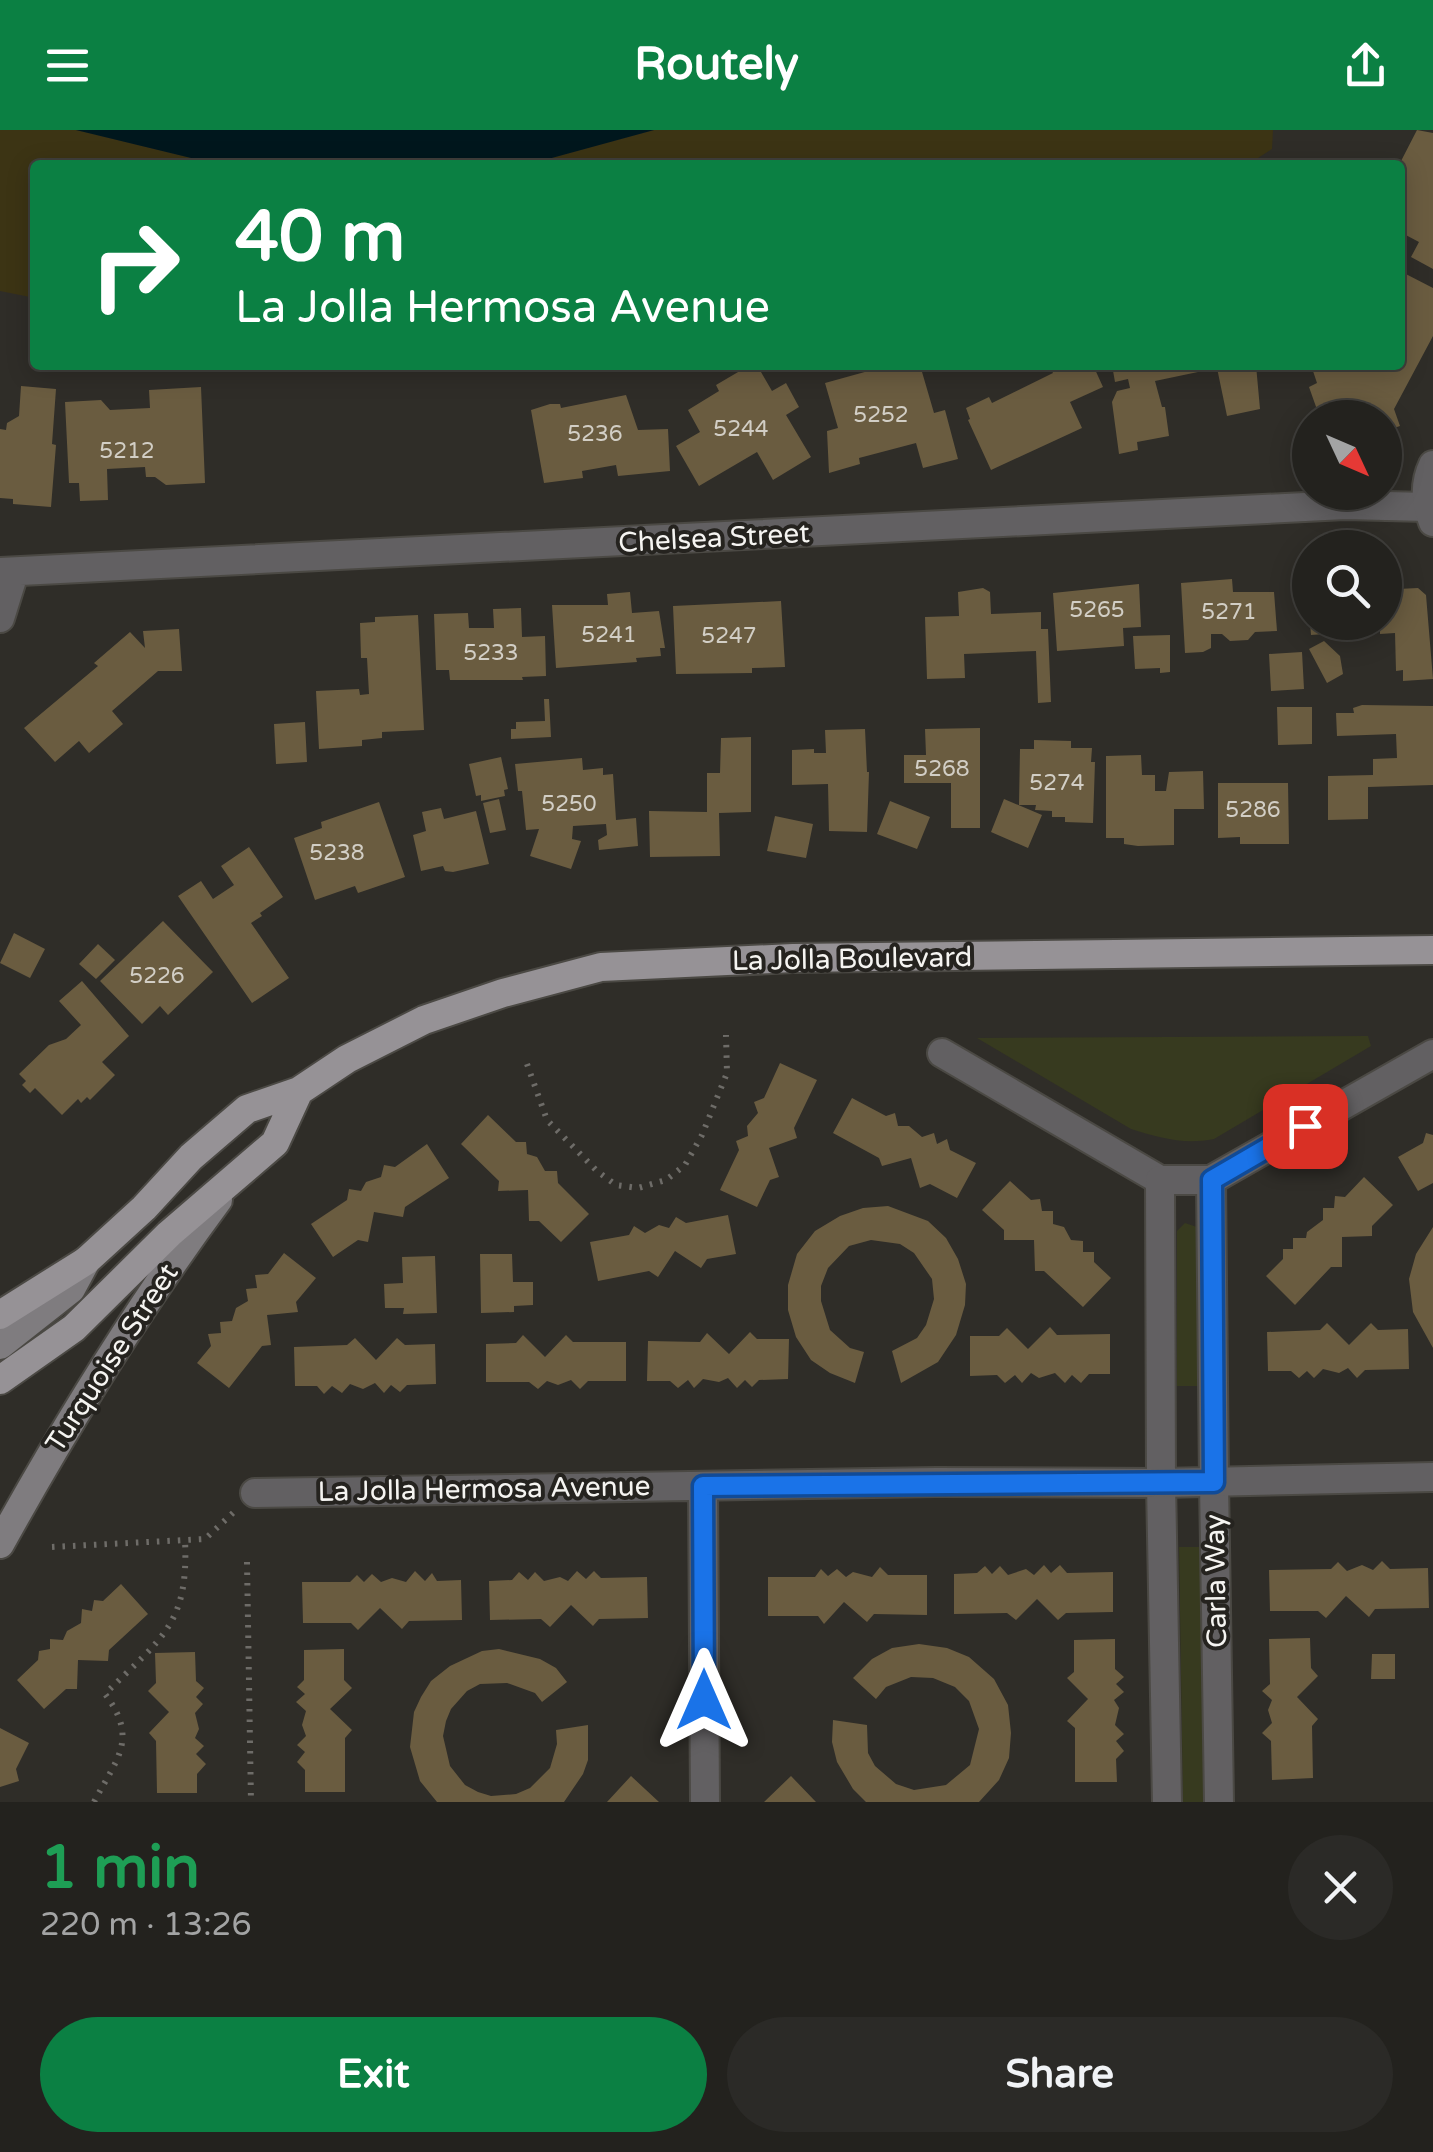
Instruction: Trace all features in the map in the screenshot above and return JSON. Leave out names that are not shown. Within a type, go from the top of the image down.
[{"type":"main road","name":"La Jolla Boulevard","points":[[0,1315],[86,1261],[144,1208],[191,1157],[247,1109],[298,1092],[347,1060],[424,1020],[502,992],[602,967],[793,958],[1433,950]]},
{"type":"main road","points":[[0,1380],[74,1328],[170,1234],[275,1143],[298,1092]]},
{"type":"main road","name":"Turquoise Street","points":[[0,1544],[62,1433],[184,1246],[234,1178]]},
{"type":"main road","points":[[0,1344],[71,1289],[86,1261]]},
{"type":"street","points":[[1430,515],[1426,488],[1433,465]]},
{"type":"street","name":"Chelsea Street","points":[[7,573],[1344,505],[1430,515]]},
{"type":"street","points":[[0,618],[7,573]]},
{"type":"street","points":[[942,1053],[1160,1180],[1212,1180],[1432,1048]]},
{"type":"street","name":"Carla Way","points":[[1160,1180],[1166,1802]]},
{"type":"street","name":"Carla Way","points":[[1212,1180],[1218,1802]]},
{"type":"street","name":"La Jolla Hermosa Avenue","points":[[255,1493],[1433,1477]]},
{"type":"street","points":[[703,1486],[704,1802]]},
{"type":"path","points":[[527,1064],[548,1120],[616,1185],[638,1188],[666,1180],[685,1165],[702,1135],[727,1073],[726,1035]]},
{"type":"path","points":[[52,1547],[205,1539]]},
{"type":"path","points":[[94,1802],[119,1753],[124,1731],[122,1716],[105,1694],[161,1638],[176,1616],[183,1596],[185,1540]]},
{"type":"path","points":[[248,1562],[251,1802]]},
{"type":"green space","points":[[1368,1036],[1371,1046],[1214,1139],[1192,1141],[1131,1129],[977,1038]]},
{"type":"green space","points":[[1185,1223],[1197,1227],[1199,1235],[1198,1386],[1177,1386],[1177,1231]]},
{"type":"green space","points":[[1179,1547],[1200,1547],[1204,1802],[1183,1802]]},
{"type":"sand","points":[[0,130],[76,130],[199,160],[30,160],[30,297],[0,291]]},
{"type":"sand","points":[[654,130],[1273,130],[1272,149],[1255,160],[544,160]]},
{"type":"water","points":[[76,130],[654,130],[544,160],[199,160]]},
{"type":"building","points":[[1417,130],[1433,133],[1433,269],[1411,257],[1419,242],[1405,235],[1405,160],[1402,160]]},
{"type":"building","points":[[1405,274],[1433,288],[1433,336],[1399,400],[1314,400],[1309,387],[1317,383],[1316,370],[1405,370]]},
{"type":"building","points":[[742,370],[760,370],[772,391],[786,383],[799,407],[786,415],[811,457],[773,480],[757,452],[699,486],[676,446],[700,432],[688,410],[719,391],[716,385]]},
{"type":"building","points":[[872,370],[921,370],[934,413],[945,410],[958,459],[923,468],[916,443],[859,458],[860,464],[829,473],[827,431],[838,428],[825,383]]},
{"type":"building","points":[[1052,370],[1095,370],[1103,387],[1070,402],[1082,428],[991,470],[966,408],[989,397],[992,403],[1053,373]]},
{"type":"building","points":[[1113,370],[1207,370],[1155,381],[1165,407],[1169,436],[1137,442],[1138,450],[1119,454],[1112,402],[1117,391],[1130,388],[1128,379],[1115,382]]},
{"type":"building","points":[[1217,370],[1256,370],[1260,409],[1227,416]]},
{"type":"building","points":[[21,386],[56,389],[51,507],[13,504],[13,499],[0,498],[0,429],[6,430],[7,423],[19,416]]},
{"type":"building","points":[[201,387],[205,483],[166,485],[155,477],[146,477],[145,467],[107,469],[108,500],[80,501],[79,483],[69,483],[65,402],[101,400],[110,410],[150,408],[149,390]]},
{"type":"building","points":[[626,395],[638,430],[668,429],[670,471],[618,476],[616,465],[582,471],[583,478],[544,483],[531,410]]},
{"type":"building","points":[[1232,579],[1233,592],[1274,592],[1277,631],[1255,632],[1248,640],[1230,641],[1222,634],[1211,634],[1211,648],[1185,653],[1181,583]]},
{"type":"building","points":[[1139,584],[1141,627],[1123,628],[1124,646],[1057,651],[1053,593]]},
{"type":"building","points":[[983,588],[990,592],[991,614],[1041,612],[1041,629],[1048,629],[1051,702],[1038,703],[1036,651],[964,654],[965,678],[927,679],[925,617],[959,616],[958,592]]},
{"type":"building","points":[[1418,588],[1426,595],[1433,679],[1403,681],[1403,670],[1396,671],[1395,640],[1402,640],[1402,589]]},
{"type":"building","points":[[630,592],[632,613],[659,611],[665,648],[660,648],[661,656],[636,658],[637,662],[556,668],[552,605],[608,605],[607,594]]},
{"type":"building","points":[[781,601],[785,667],[752,668],[752,673],[676,674],[673,606]]},
{"type":"building","points":[[521,608],[522,637],[545,636],[546,676],[522,677],[523,680],[450,680],[449,670],[436,670],[434,614],[468,613],[469,628],[494,628],[493,609]]},
{"type":"building","points":[[418,615],[424,730],[382,732],[382,738],[362,740],[362,746],[319,749],[316,691],[359,689],[360,695],[369,694],[367,658],[361,658],[360,623],[375,622],[375,617]]},
{"type":"building","points":[[179,629],[182,671],[158,671],[112,711],[123,724],[89,753],[79,741],[55,762],[24,728],[98,666],[94,663],[130,632],[145,648],[143,631]]},
{"type":"building","points":[[1170,635],[1170,672],[1160,673],[1160,668],[1135,669],[1133,636]]},
{"type":"building","points":[[1324,641],[1340,656],[1343,674],[1327,683],[1309,649]]},
{"type":"building","points":[[1302,652],[1304,689],[1271,691],[1269,654]]},
{"type":"building","points":[[544,699],[549,699],[551,737],[511,739],[516,722],[545,721]]},
{"type":"building","points":[[1433,706],[1433,785],[1368,787],[1368,819],[1328,820],[1328,776],[1373,775],[1373,759],[1397,758],[1396,734],[1337,736],[1336,713],[1354,713],[1353,708]]},
{"type":"building","points":[[1277,707],[1312,707],[1312,744],[1278,745]]},
{"type":"building","points":[[305,722],[307,762],[276,764],[274,724]]},
{"type":"building","points":[[980,728],[980,828],[951,828],[951,783],[904,783],[904,755],[926,755],[925,729]]},
{"type":"building","points":[[865,729],[869,772],[867,832],[829,831],[828,784],[792,785],[792,750],[826,753],[825,730]]},
{"type":"building","points":[[751,737],[751,812],[719,813],[720,856],[650,857],[649,811],[707,812],[707,773],[720,773],[721,738]]},
{"type":"building","points":[[1034,740],[1071,741],[1071,748],[1092,748],[1093,823],[1065,822],[1065,817],[1052,817],[1052,811],[1035,810],[1036,805],[1019,805],[1020,749],[1034,749]]},
{"type":"building","points":[[1141,755],[1142,775],[1155,775],[1155,791],[1166,791],[1169,772],[1203,771],[1204,809],[1174,809],[1174,845],[1138,846],[1124,844],[1124,838],[1106,838],[1106,756]]},
{"type":"building","points":[[501,757],[508,789],[504,790],[505,796],[481,801],[481,795],[476,796],[469,764]]},
{"type":"building","points":[[582,758],[583,770],[603,768],[603,775],[613,774],[616,820],[636,818],[638,846],[599,850],[598,840],[607,835],[606,824],[573,826],[572,839],[581,841],[571,869],[530,856],[539,829],[526,830],[515,764]]},
{"type":"building","points":[[1218,783],[1288,783],[1289,844],[1240,844],[1240,837],[1218,838]]},
{"type":"building","points":[[499,799],[506,830],[490,833],[483,803]]},
{"type":"building","points":[[1004,799],[1042,815],[1028,848],[991,832]]},
{"type":"building","points":[[890,801],[930,817],[917,849],[877,834]]},
{"type":"building","points":[[379,802],[405,877],[358,893],[355,886],[315,900],[294,838],[322,828],[321,822]]},
{"type":"building","points":[[441,808],[444,819],[476,811],[489,864],[453,872],[445,871],[443,866],[421,871],[413,835],[426,831],[422,812]]},
{"type":"building","points":[[775,816],[813,824],[806,858],[767,851]]},
{"type":"building","points":[[249,847],[283,897],[251,923],[289,978],[252,1003],[178,896],[201,881],[213,899],[234,885],[221,866]]},
{"type":"building","points":[[163,921],[213,972],[168,1015],[160,1006],[142,1024],[100,981]]},
{"type":"building","points":[[14,933],[45,949],[30,978],[0,963]]},
{"type":"building","points":[[98,944],[115,960],[96,979],[79,964]]},
{"type":"building","points":[[82,981],[129,1036],[102,1062],[115,1075],[90,1100],[87,1097],[81,1103],[78,1099],[62,1115],[35,1088],[30,1093],[19,1074],[49,1045],[66,1039],[81,1025],[59,1001]]},
{"type":"building","points":[[780,1063],[817,1080],[794,1128],[797,1138],[769,1148],[779,1177],[770,1180],[757,1207],[720,1190],[739,1150],[736,1141],[748,1136],[747,1126],[758,1113],[754,1102],[764,1098]]},
{"type":"building","points":[[852,1098],[886,1116],[895,1113],[898,1126],[909,1126],[922,1137],[934,1133],[937,1144],[947,1139],[950,1150],[976,1163],[957,1198],[930,1184],[920,1188],[911,1158],[882,1166],[879,1158],[833,1133]]},
{"type":"building","points":[[488,1115],[516,1142],[526,1142],[527,1154],[537,1157],[545,1171],[557,1171],[558,1183],[589,1214],[561,1242],[539,1221],[529,1221],[528,1190],[498,1191],[499,1181],[461,1144]]},
{"type":"building","points":[[1426,1133],[1433,1135],[1433,1183],[1418,1191],[1398,1157],[1423,1143]]},
{"type":"building","points":[[427,1144],[449,1178],[405,1207],[403,1217],[374,1212],[368,1242],[358,1240],[333,1257],[311,1224],[347,1200],[349,1189],[361,1191],[366,1182],[381,1177],[384,1165],[395,1167]]},
{"type":"building","points":[[1364,1177],[1393,1205],[1372,1226],[1372,1236],[1342,1237],[1342,1267],[1331,1267],[1295,1305],[1266,1276],[1283,1259],[1283,1249],[1293,1249],[1293,1238],[1306,1238],[1307,1232],[1323,1220],[1323,1208],[1334,1208],[1335,1196],[1345,1197]]},
{"type":"building","points":[[1010,1181],[1031,1200],[1040,1199],[1042,1211],[1053,1211],[1053,1224],[1064,1227],[1071,1240],[1083,1241],[1083,1252],[1094,1252],[1094,1262],[1111,1278],[1083,1307],[1044,1271],[1035,1271],[1034,1240],[1004,1240],[1004,1230],[982,1210]]},
{"type":"building","points":[[888,1206],[928,1221],[946,1238],[966,1284],[965,1305],[956,1335],[938,1362],[901,1383],[892,1351],[917,1338],[926,1325],[934,1299],[932,1279],[914,1253],[900,1244],[871,1240],[849,1246],[828,1268],[821,1286],[821,1301],[830,1330],[850,1348],[864,1352],[855,1383],[811,1360],[796,1337],[788,1310],[788,1285],[797,1254],[815,1231],[863,1208]]},
{"type":"building","points":[[728,1215],[736,1254],[707,1259],[701,1268],[675,1251],[658,1277],[649,1271],[598,1281],[590,1242],[629,1235],[634,1226],[645,1233],[659,1225],[669,1228],[676,1217],[686,1223]]},
{"type":"building","points":[[1433,1227],[1433,1348],[1413,1312],[1409,1279],[1416,1254]]},
{"type":"building","points":[[284,1253],[316,1278],[296,1302],[298,1312],[267,1315],[271,1345],[262,1346],[229,1388],[197,1363],[211,1346],[208,1334],[221,1333],[220,1322],[232,1321],[236,1308],[248,1301],[246,1289],[257,1288],[255,1275],[268,1274]]},
{"type":"building","points":[[480,1254],[512,1254],[513,1282],[533,1282],[533,1305],[514,1306],[514,1312],[481,1313]]},
{"type":"building","points":[[435,1256],[437,1313],[403,1314],[404,1308],[385,1308],[384,1284],[403,1283],[402,1257]]},
{"type":"building","points":[[1327,1323],[1349,1345],[1371,1323],[1378,1330],[1408,1329],[1409,1369],[1365,1370],[1357,1378],[1348,1368],[1339,1373],[1323,1369],[1314,1378],[1307,1371],[1299,1378],[1291,1371],[1268,1371],[1267,1332],[1320,1330]]},
{"type":"building","points":[[1050,1327],[1057,1335],[1110,1334],[1110,1374],[1089,1374],[1081,1383],[1072,1375],[1065,1383],[1055,1373],[1039,1378],[1031,1373],[1022,1383],[1015,1375],[1005,1383],[997,1375],[970,1376],[970,1336],[999,1336],[1007,1328],[1028,1349]]},
{"type":"building","points":[[750,1332],[757,1339],[789,1339],[788,1379],[759,1380],[752,1387],[745,1380],[737,1388],[728,1378],[719,1382],[703,1379],[694,1388],[688,1380],[678,1388],[670,1381],[647,1381],[648,1341],[700,1342],[707,1333],[729,1354]]},
{"type":"building","points":[[523,1335],[545,1357],[566,1335],[573,1342],[626,1342],[626,1381],[588,1381],[580,1389],[571,1380],[558,1385],[547,1381],[538,1389],[529,1382],[486,1382],[486,1344],[516,1343]]},
{"type":"building","points":[[355,1338],[376,1360],[397,1338],[405,1345],[435,1344],[436,1384],[407,1385],[400,1392],[391,1385],[384,1393],[375,1383],[363,1389],[350,1384],[342,1393],[332,1386],[324,1394],[317,1386],[295,1386],[294,1347],[347,1345]]},
{"type":"building","points":[[1382,1561],[1390,1569],[1428,1568],[1429,1608],[1375,1609],[1369,1617],[1346,1596],[1326,1618],[1318,1611],[1270,1611],[1269,1570],[1331,1569],[1338,1562],[1347,1571],[1362,1565],[1373,1570]]},
{"type":"building","points":[[1044,1565],[1051,1573],[1060,1565],[1067,1573],[1113,1572],[1113,1612],[1066,1613],[1058,1620],[1037,1599],[1016,1620],[1007,1613],[954,1614],[954,1574],[977,1573],[985,1566],[992,1574],[1000,1566],[1008,1575],[1026,1569],[1034,1575]]},
{"type":"building","points":[[880,1567],[888,1575],[927,1575],[927,1615],[874,1614],[867,1622],[844,1602],[824,1624],[818,1616],[768,1616],[768,1577],[815,1577],[821,1569],[828,1576],[837,1569],[846,1577],[853,1572],[872,1577]]},
{"type":"building","points":[[415,1571],[425,1581],[432,1573],[437,1581],[461,1580],[462,1620],[409,1621],[402,1629],[380,1608],[358,1630],[351,1623],[303,1623],[302,1582],[350,1582],[357,1575],[364,1582],[372,1574],[381,1582],[392,1578],[406,1582]]},
{"type":"building","points":[[577,1571],[586,1579],[594,1571],[601,1578],[647,1577],[648,1618],[599,1619],[593,1626],[571,1605],[550,1627],[541,1619],[490,1620],[489,1581],[512,1580],[519,1572],[528,1580],[535,1572],[544,1581],[560,1577],[568,1581]]},
{"type":"building","points":[[121,1584],[148,1614],[109,1650],[108,1661],[78,1660],[77,1689],[66,1689],[44,1709],[17,1680],[38,1660],[39,1651],[50,1649],[50,1639],[63,1640],[67,1631],[81,1623],[82,1609],[92,1611],[94,1600],[103,1601]]},
{"type":"building","points":[[1310,1638],[1311,1668],[1318,1676],[1297,1697],[1318,1719],[1312,1726],[1313,1778],[1272,1780],[1271,1741],[1262,1733],[1272,1723],[1268,1710],[1272,1700],[1262,1691],[1270,1684],[1269,1639]]},
{"type":"building","points":[[1115,1639],[1115,1669],[1124,1677],[1116,1684],[1124,1692],[1114,1700],[1119,1708],[1115,1725],[1124,1734],[1116,1741],[1124,1751],[1116,1759],[1117,1782],[1075,1782],[1075,1728],[1067,1721],[1088,1699],[1067,1678],[1074,1672],[1074,1640]]},
{"type":"building","points":[[919,1644],[947,1648],[969,1657],[994,1679],[1008,1705],[1009,1758],[999,1780],[979,1802],[866,1802],[837,1762],[832,1742],[833,1720],[867,1725],[868,1753],[875,1766],[896,1784],[914,1790],[946,1785],[970,1765],[979,1729],[969,1701],[955,1687],[933,1678],[911,1677],[886,1687],[876,1699],[853,1678],[872,1659],[892,1648]]},
{"type":"building","points":[[344,1649],[344,1680],[352,1688],[330,1709],[352,1730],[345,1738],[345,1792],[305,1792],[305,1770],[297,1762],[305,1752],[297,1745],[306,1736],[302,1725],[306,1711],[296,1702],[305,1694],[297,1687],[304,1680],[304,1650]]},
{"type":"building","points":[[499,1649],[540,1659],[556,1668],[567,1682],[542,1702],[535,1693],[507,1683],[480,1684],[467,1691],[446,1721],[443,1736],[450,1766],[465,1785],[478,1792],[491,1796],[516,1794],[530,1788],[550,1768],[557,1744],[556,1730],[588,1725],[588,1760],[564,1802],[437,1802],[420,1781],[410,1747],[414,1712],[421,1697],[431,1681],[450,1666],[482,1651]]},
{"type":"building","points":[[195,1652],[196,1681],[204,1688],[196,1697],[203,1704],[195,1713],[199,1729],[195,1738],[204,1746],[196,1754],[206,1764],[197,1774],[197,1793],[157,1793],[156,1741],[149,1733],[169,1712],[148,1691],[156,1683],[155,1653]]},
{"type":"building","points":[[1372,1654],[1395,1654],[1395,1679],[1371,1679]]},
{"type":"building","points":[[0,1728],[29,1743],[16,1769],[19,1781],[0,1787]]},
{"type":"building","points":[[631,1776],[659,1802],[607,1802]]},
{"type":"building","points":[[791,1776],[816,1802],[764,1802]]},
{"type":"route","points":[[704,1700],[703,1486],[1214,1482],[1212,1180],[1305,1126]]}]
